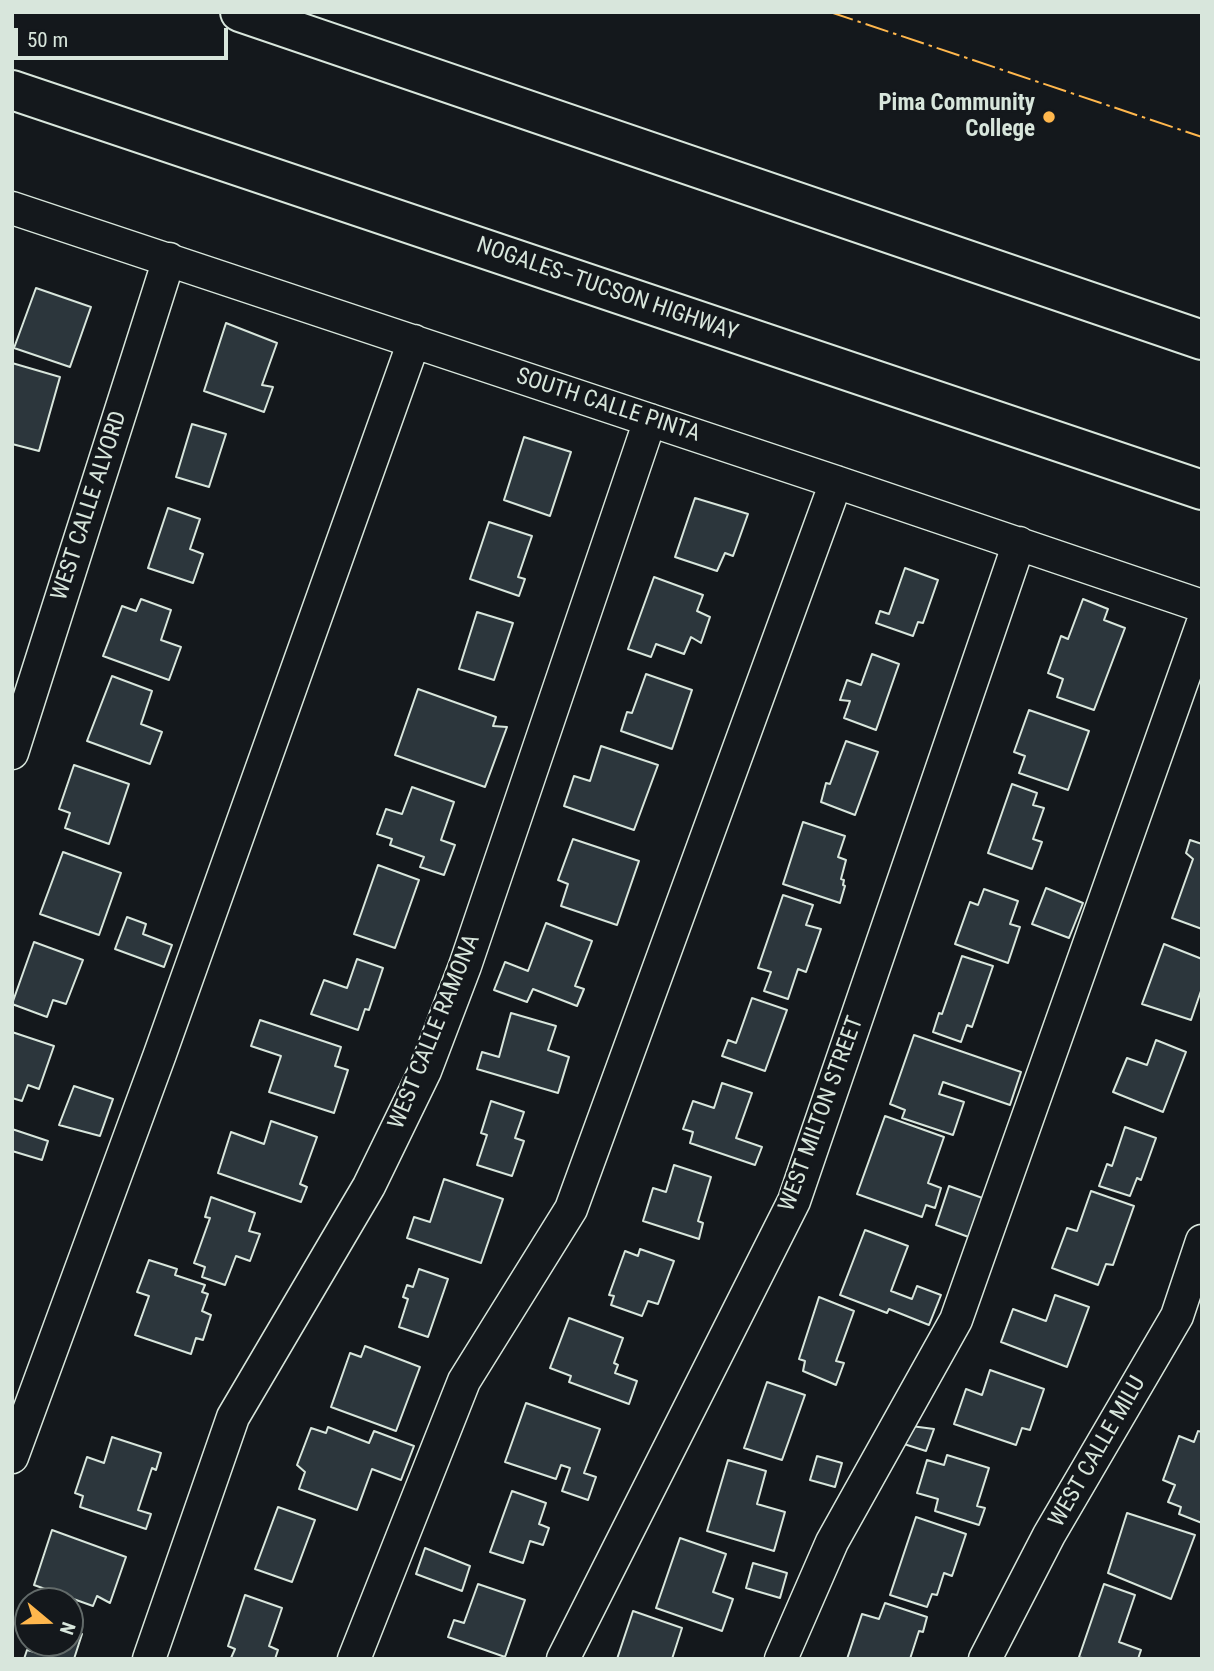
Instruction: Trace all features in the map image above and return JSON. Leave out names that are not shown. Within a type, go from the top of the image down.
[{"type":"highway","points":[[240,12],[1202,340]]},
{"type":"highway","name":"NOGALES–TUCSON HIGHWAY","points":[[12,90],[1202,490]]},
{"type":"street","name":"SOUTH CALLE PINTA","points":[[12,208],[1202,606]]},
{"type":"street","name":"WEST CALLE ALVORD","points":[[12,754],[169,259]]},
{"type":"street","points":[[12,1457],[160,1054],[414,341]]},
{"type":"street","name":"WEST CALLE RAMONA","points":[[149,1659],[233,1417],[369,1186],[425,1071],[465,966],[650,420]]},
{"type":"street","points":[[354,1659],[464,1381],[571,1209],[836,482]]},
{"type":"street","name":"WEST MILTON STREET","points":[[563,1659],[794,1201],[1019,543]]},
{"type":"street","points":[[781,1659],[832,1542],[956,1320],[1202,625]]},
{"type":"street","name":"WEST CALLE MILU","points":[[985,1659],[1049,1535],[1177,1316],[1202,1241]]},
{"type":"building","points":[[36,288],[91,307],[70,367],[14,348]]},
{"type":"building","points":[[226,323],[277,343],[262,385],[273,387],[264,412],[204,391]]},
{"type":"building","points":[[12,363],[60,377],[39,451],[12,444]]},
{"type":"building","points":[[192,424],[226,434],[209,487],[176,477]]},
{"type":"building","points":[[524,437],[571,452],[550,516],[504,500]]},
{"type":"building","points":[[695,498],[748,514],[733,556],[725,553],[717,571],[675,557]]},
{"type":"building","points":[[168,508],[200,519],[190,549],[203,554],[193,583],[148,568]]},
{"type":"building","points":[[489,522],[532,536],[518,577],[525,579],[519,596],[470,579]]},
{"type":"building","points":[[905,568],[938,580],[923,623],[918,622],[913,636],[876,623],[880,611],[889,614]]},
{"type":"building","points":[[654,577],[703,595],[697,611],[710,617],[701,643],[691,637],[684,654],[656,644],[651,657],[628,649]]},
{"type":"building","points":[[141,599],[171,610],[161,640],[181,647],[169,680],[103,656],[122,606],[136,611]]},
{"type":"building","points":[[1083,599],[1108,609],[1104,620],[1125,628],[1094,710],[1057,697],[1063,679],[1048,673],[1061,636],[1068,639]]},
{"type":"building","points":[[477,612],[513,623],[494,680],[459,669]]},
{"type":"building","points":[[872,654],[899,664],[876,730],[844,718],[850,701],[840,700],[847,680],[861,685]]},
{"type":"building","points":[[646,674],[692,690],[672,749],[621,731],[627,712],[632,713]]},
{"type":"building","points":[[112,676],[152,691],[141,724],[162,732],[150,764],[87,741]]},
{"type":"building","points":[[418,689],[496,717],[493,726],[507,727],[485,787],[395,755]]},
{"type":"building","points":[[1029,710],[1089,731],[1068,790],[1019,773],[1025,756],[1014,752]]},
{"type":"building","points":[[846,741],[878,752],[855,815],[821,802],[826,783],[830,784]]},
{"type":"building","points":[[601,746],[658,765],[634,830],[564,806],[574,776],[590,781]]},
{"type":"building","points":[[74,765],[129,784],[109,844],[65,828],[70,813],[59,809]]},
{"type":"building","points":[[1012,784],[1037,793],[1033,805],[1044,808],[1033,839],[1042,842],[1032,869],[988,853]]},
{"type":"building","points":[[412,787],[454,802],[441,840],[455,845],[444,875],[420,867],[424,857],[390,845],[392,839],[377,834],[386,809],[402,814]]},
{"type":"building","points":[[803,822],[845,836],[838,857],[846,860],[841,879],[844,880],[845,886],[840,903],[783,884]]},
{"type":"building","points":[[573,839],[639,861],[617,925],[561,906],[568,884],[558,880]]},
{"type":"building","points":[[1190,840],[1202,844],[1202,929],[1172,918],[1193,859],[1186,853]]},
{"type":"building","points":[[63,852],[121,873],[99,935],[40,914]]},
{"type":"building","points":[[378,865],[419,880],[395,948],[354,934]]},
{"type":"building","points":[[1046,888],[1083,903],[1069,938],[1032,924]]},
{"type":"building","points":[[984,889],[1018,901],[1010,924],[1020,927],[1008,963],[955,944],[970,902],[978,905]]},
{"type":"building","points":[[783,895],[813,905],[806,925],[821,929],[806,972],[798,969],[788,999],[764,991],[771,972],[758,968]]},
{"type":"building","points":[[127,917],[146,924],[143,934],[172,945],[164,967],[115,949]]},
{"type":"building","points":[[546,923],[592,941],[575,986],[584,989],[577,1006],[533,989],[527,1002],[494,990],[505,962],[528,971]]},
{"type":"building","points":[[34,942],[83,960],[66,1004],[53,1000],[47,1017],[12,1004]]},
{"type":"building","points":[[1164,944],[1202,959],[1202,988],[1191,1020],[1142,1004]]},
{"type":"building","points":[[962,956],[993,966],[972,1027],[967,1025],[961,1042],[933,1032]]},
{"type":"building","points":[[357,959],[383,968],[369,1010],[365,1009],[358,1030],[311,1014],[324,980],[347,988]]},
{"type":"building","points":[[752,998],[787,1010],[765,1071],[722,1056],[728,1040],[736,1043]]},
{"type":"building","points":[[511,1013],[556,1026],[548,1050],[569,1057],[558,1093],[477,1069],[482,1052],[499,1057]]},
{"type":"building","points":[[260,1020],[341,1047],[335,1066],[348,1070],[334,1113],[269,1092],[281,1056],[251,1046]]},
{"type":"building","points":[[12,1032],[54,1046],[39,1089],[28,1085],[22,1101],[12,1098]]},
{"type":"building","points":[[914,1035],[1021,1072],[1010,1105],[943,1082],[939,1094],[964,1102],[953,1135],[902,1118],[905,1110],[890,1104]]},
{"type":"building","points":[[1156,1040],[1186,1052],[1163,1112],[1113,1092],[1127,1058],[1147,1065]]},
{"type":"building","points":[[722,1083],[752,1093],[736,1138],[762,1147],[755,1165],[690,1143],[693,1132],[683,1129],[693,1101],[714,1108]]},
{"type":"building","points":[[74,1086],[113,1099],[100,1136],[59,1125]]},
{"type":"building","points":[[491,1101],[524,1112],[515,1138],[524,1141],[512,1176],[477,1165],[487,1135],[481,1133]]},
{"type":"building","points":[[885,1116],[944,1137],[928,1183],[941,1188],[935,1208],[926,1205],[922,1217],[857,1194]]},
{"type":"building","points":[[271,1121],[317,1137],[300,1184],[307,1187],[301,1202],[218,1173],[231,1132],[264,1144]]},
{"type":"building","points":[[1125,1127],[1156,1138],[1141,1180],[1137,1178],[1130,1196],[1099,1186],[1107,1164],[1112,1166]]},
{"type":"building","points":[[12,1129],[48,1141],[42,1160],[12,1151]]},
{"type":"building","points":[[674,1165],[711,1177],[698,1221],[703,1223],[699,1239],[643,1221],[653,1188],[666,1192]]},
{"type":"building","points":[[444,1179],[503,1199],[481,1263],[407,1238],[414,1217],[430,1222]]},
{"type":"building","points":[[949,1186],[988,1200],[974,1239],[936,1225]]},
{"type":"building","points":[[1091,1191],[1134,1206],[1113,1265],[1106,1264],[1098,1285],[1052,1268],[1067,1228],[1077,1231]]},
{"type":"building","points":[[211,1197],[255,1213],[249,1231],[260,1234],[250,1261],[236,1256],[225,1285],[202,1277],[205,1267],[194,1263],[210,1218],[205,1217]]},
{"type":"building","points":[[865,1230],[908,1246],[891,1291],[912,1299],[917,1286],[941,1295],[929,1325],[889,1309],[887,1313],[840,1295]]},
{"type":"building","points":[[640,1249],[674,1261],[658,1304],[648,1301],[642,1316],[611,1305],[614,1296],[609,1295],[625,1251],[638,1256]]},
{"type":"building","points":[[149,1260],[177,1269],[175,1275],[205,1285],[202,1292],[208,1294],[202,1311],[211,1315],[203,1340],[196,1338],[191,1354],[135,1335],[149,1296],[137,1292]]},
{"type":"building","points":[[419,1269],[448,1279],[428,1337],[399,1327],[408,1299],[403,1297],[407,1285],[413,1287]]},
{"type":"building","points":[[1055,1295],[1089,1307],[1067,1367],[1001,1342],[1013,1309],[1046,1321]]},
{"type":"building","points":[[819,1297],[854,1311],[836,1361],[844,1363],[836,1385],[803,1371],[805,1361],[799,1359]]},
{"type":"building","points":[[569,1318],[623,1338],[614,1363],[618,1365],[615,1373],[637,1381],[629,1404],[569,1382],[571,1376],[550,1368]]},
{"type":"building","points":[[365,1346],[420,1367],[396,1431],[331,1407],[350,1353],[361,1357]]},
{"type":"building","points":[[990,1370],[1044,1389],[1030,1430],[1022,1428],[1016,1445],[954,1424],[966,1389],[982,1395]]},
{"type":"building","points":[[767,1382],[805,1395],[782,1460],[744,1448]]},
{"type":"building","points":[[526,1403],[600,1429],[584,1473],[596,1477],[588,1500],[562,1491],[570,1468],[561,1465],[556,1479],[505,1462]]},
{"type":"building","points":[[911,1426],[934,1429],[926,1451],[904,1444]]},
{"type":"building","points":[[328,1427],[369,1443],[374,1431],[414,1446],[401,1480],[372,1469],[357,1510],[299,1489],[305,1472],[297,1465],[311,1428],[326,1433]]},
{"type":"building","points":[[1198,1431],[1202,1432],[1202,1523],[1179,1514],[1181,1507],[1168,1502],[1175,1485],[1163,1480],[1179,1436],[1194,1442]]},
{"type":"building","points":[[112,1437],[161,1453],[156,1470],[152,1468],[138,1510],[151,1514],[146,1529],[80,1507],[83,1496],[75,1493],[87,1457],[104,1463]]},
{"type":"building","points":[[947,1455],[989,1468],[977,1506],[985,1508],[979,1525],[935,1511],[938,1499],[917,1493],[927,1460],[944,1465]]},
{"type":"building","points":[[817,1456],[842,1463],[835,1487],[810,1480]]},
{"type":"building","points":[[728,1460],[766,1471],[757,1504],[785,1512],[774,1551],[707,1531]]},
{"type":"building","points":[[512,1491],[546,1503],[539,1524],[549,1528],[543,1545],[530,1541],[523,1563],[490,1552]]},
{"type":"building","points":[[278,1507],[315,1520],[292,1582],[255,1569]]},
{"type":"building","points":[[1127,1513],[1195,1535],[1171,1599],[1108,1573]]},
{"type":"building","points":[[916,1517],[966,1534],[952,1576],[944,1573],[937,1595],[932,1594],[927,1607],[890,1595]]},
{"type":"building","points":[[52,1530],[126,1557],[110,1603],[97,1596],[93,1606],[84,1603],[84,1587],[34,1585]]},
{"type":"building","points":[[680,1538],[726,1554],[713,1592],[733,1599],[722,1631],[656,1608]]},
{"type":"building","points":[[425,1548],[470,1566],[462,1591],[416,1574]]},
{"type":"building","points":[[753,1563],[787,1573],[780,1598],[746,1588]]},
{"type":"building","points":[[478,1584],[525,1600],[505,1657],[448,1637],[454,1620],[464,1623]]},
{"type":"building","points":[[1104,1584],[1135,1595],[1119,1642],[1141,1650],[1138,1659],[1079,1657]]},
{"type":"building","points":[[245,1595],[282,1608],[269,1646],[278,1650],[275,1659],[231,1658],[235,1649],[228,1646]]},
{"type":"building","points":[[885,1603],[927,1617],[923,1632],[919,1631],[910,1659],[847,1659],[862,1614],[879,1619]]},
{"type":"building","points":[[633,1611],[682,1628],[672,1659],[617,1659]]},
{"type":"building","points":[[25,1657],[75,1657],[74,1659],[24,1659]]},
{"type":"power","points":[[830,12],[1202,137]]},
{"type":"place","name":"Pima Community College","points":[[1049,117]]}]
